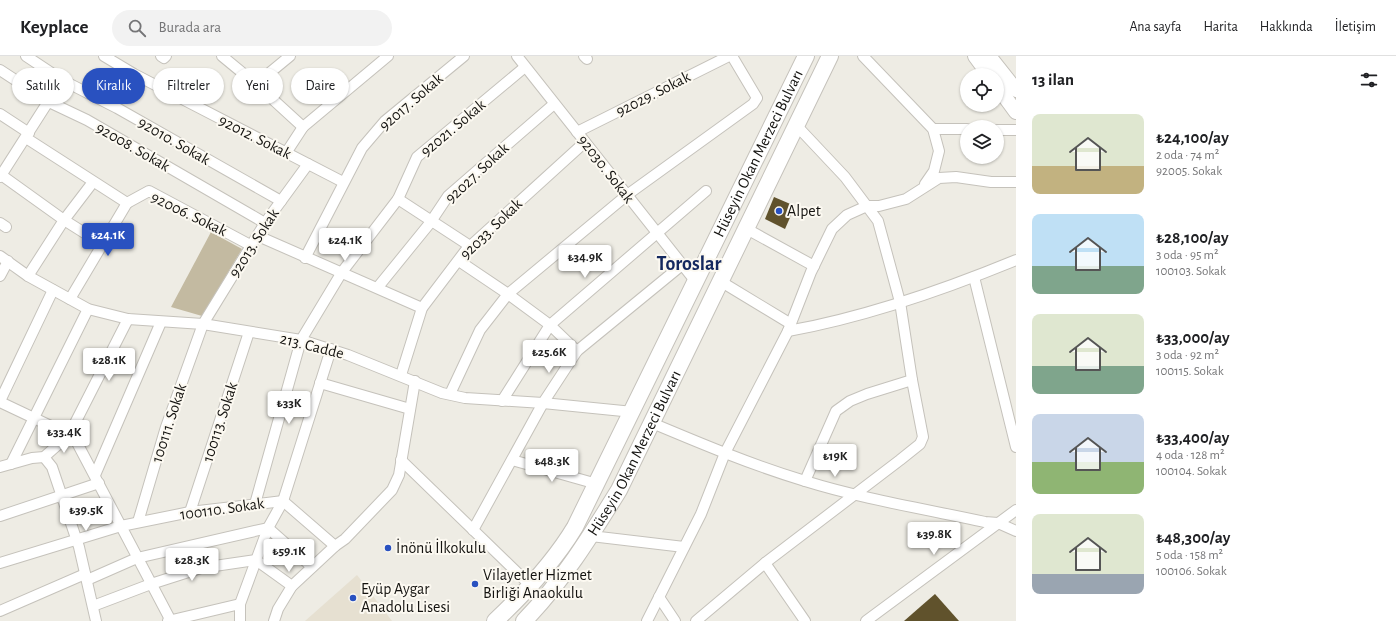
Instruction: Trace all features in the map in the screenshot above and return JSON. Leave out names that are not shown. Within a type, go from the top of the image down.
[{"type":"main road","name":"Hüseyin Okan Merzeci Bulvarı","points":[[495,621],[561,550],[597,484],[633,412],[806,56]]},
{"type":"main road","name":"Hüseyin Okan Merzeci Bulvarı","points":[[528,620],[549,596],[591,536],[619,490],[745,228],[830,56]]},
{"type":"main road","points":[[975,56],[984,68]]},
{"type":"main road","points":[[989,56],[1015,87]]},
{"type":"main road","points":[[1004,96],[1016,112]]},
{"type":"street","name":"92010. Sokak","points":[[26,56],[44,68]]},
{"type":"street","name":"92012. Sokak","points":[[104,56],[134,74],[343,182]]},
{"type":"street","points":[[161,56],[164,58],[166,56]]},
{"type":"street","points":[[222,56],[237,68]]},
{"type":"street","points":[[275,68],[290,56]]},
{"type":"street","points":[[286,153],[303,127],[388,56]]},
{"type":"street","name":"92017. Sokak","points":[[306,258],[343,182],[362,148],[385,120],[464,56]]},
{"type":"street","name":"92030. Sokak","points":[[517,56],[696,282]]},
{"type":"street","name":"92029. Sokak","points":[[577,132],[729,56]]},
{"type":"street","points":[[450,394],[480,330],[508,294],[627,195],[753,104],[757,98],[732,56]]},
{"type":"street","points":[[863,56],[933,129],[939,151],[934,171],[922,187]]},
{"type":"street","name":"92021. Sokak","points":[[255,504],[301,340],[342,272],[398,199],[418,157],[525,67]]},
{"type":"street","name":"92008. Sokak","points":[[0,70],[12,78]]},
{"type":"street","name":"92010. Sokak","points":[[74,86],[116,108],[281,202]]},
{"type":"street","points":[[48,104],[28,136],[0,176],[102,244]]},
{"type":"street","name":"92008. Sokak","points":[[53,104],[87,120],[265,223]]},
{"type":"street","points":[[278,104],[303,127]]},
{"type":"street","name":"92027. Sokak","points":[[378,287],[432,221],[448,196],[554,104]]},
{"type":"street","name":"92006. Sokak","points":[[0,114],[28,136],[93,182],[126,203],[149,191],[252,246]]},
{"type":"street","points":[[696,621],[765,563],[920,444],[923,437],[912,380],[900,302],[878,221],[845,177],[796,125]]},
{"type":"street","points":[[933,129],[960,130]]},
{"type":"street","points":[[1004,130],[1016,130]]},
{"type":"street","name":"92033. Sokak","points":[[401,375],[422,308],[470,246],[585,142]]},
{"type":"street","name":"92013. Sokak","points":[[203,324],[265,223],[308,164]]},
{"type":"street","points":[[647,621],[701,514],[725,453],[790,327],[814,266],[832,229],[847,215],[867,206],[879,206],[906,199],[922,187],[939,178],[956,177],[991,182],[1016,182]]},
{"type":"street","points":[[28,276],[64,220],[93,182]]},
{"type":"street","points":[[502,401],[550,325],[656,232],[706,191]]},
{"type":"street","points":[[398,199],[470,246]]},
{"type":"street","points":[[70,299],[126,203]]},
{"type":"street","points":[[745,228],[814,266]]},
{"type":"street","points":[[258,236],[306,258],[378,287],[422,308]]},
{"type":"street","points":[[0,276],[4,258]]},
{"type":"street","name":"213. Cadde","points":[[4,258],[28,276],[88,309],[128,319],[203,324],[301,340],[331,349],[401,375],[415,382],[465,398],[543,403],[633,412]]},
{"type":"street","points":[[720,281],[790,327],[832,323],[974,277],[1016,260]]},
{"type":"street","points":[[459,261],[550,325],[577,351]]},
{"type":"street","points":[[473,530],[543,403],[577,351],[682,265]]},
{"type":"street","points":[[974,277],[1016,447]]},
{"type":"street","points":[[53,290],[0,401],[74,437],[170,621],[240,604]]},
{"type":"street","points":[[11,464],[88,309]]},
{"type":"street","points":[[0,467],[32,458],[44,457],[69,435],[128,319]]},
{"type":"street","points":[[0,516],[97,479],[161,322]]},
{"type":"street","name":"100111. Sokak","points":[[138,522],[166,427],[203,324]]},
{"type":"street","name":"100113. Sokak","points":[[190,512],[249,332]]},
{"type":"street","points":[[240,621],[240,604],[268,528],[283,501],[331,349]]},
{"type":"street","points":[[805,481],[836,411],[850,401],[867,394],[912,380]]},
{"type":"street","points":[[274,621],[278,609],[292,586],[335,546],[345,539],[392,490],[397,481],[415,382]]},
{"type":"street","points":[[320,383],[410,409]]},
{"type":"street","points":[[652,423],[725,453],[805,481],[855,494],[985,522],[998,523],[1016,531]]},
{"type":"street","points":[[44,457],[52,467],[77,540],[96,621]]},
{"type":"street","points":[[401,460],[530,585]]},
{"type":"street","points":[[512,460],[597,484]]},
{"type":"street","name":"100110. Sokak","points":[[0,563],[138,522],[190,512],[283,501],[335,546]]},
{"type":"street","points":[[866,621],[1016,510]]},
{"type":"street","points":[[0,610],[137,558],[268,528]]},
{"type":"street","points":[[268,528],[312,567]]},
{"type":"street","points":[[591,536],[684,547]]},
{"type":"street","points":[[92,606],[151,584],[201,568],[256,560],[292,586]]},
{"type":"street","points":[[765,563],[805,621]]},
{"type":"street","points":[[659,597],[675,621]]},
{"type":"shaded area","points":[[211,232],[242,249],[202,316],[171,307]]},
{"type":"shaded area","name":"Eyüp Aygar Anadolu Lisesi","points":[[357,575],[392,621],[305,621]]},
{"type":"building","points":[[774,197],[795,206],[785,229],[765,219]]},
{"type":"building","points":[[935,594],[959,621],[904,621],[920,607]]},
{"type":"place","name":"Alpet","points":[[779,211]]},
{"type":"place","name":"İnönü İlkokulu","points":[[388,548]]},
{"type":"place","name":"Vilayetler Hizmet Birliği Anaokulu","points":[[475,584]]},
{"type":"place","name":"Eyüp Aygar Anadolu Lisesi","points":[[353,598]]},
{"type":"district","name":"Toroslar","points":[[689,264]]}]
